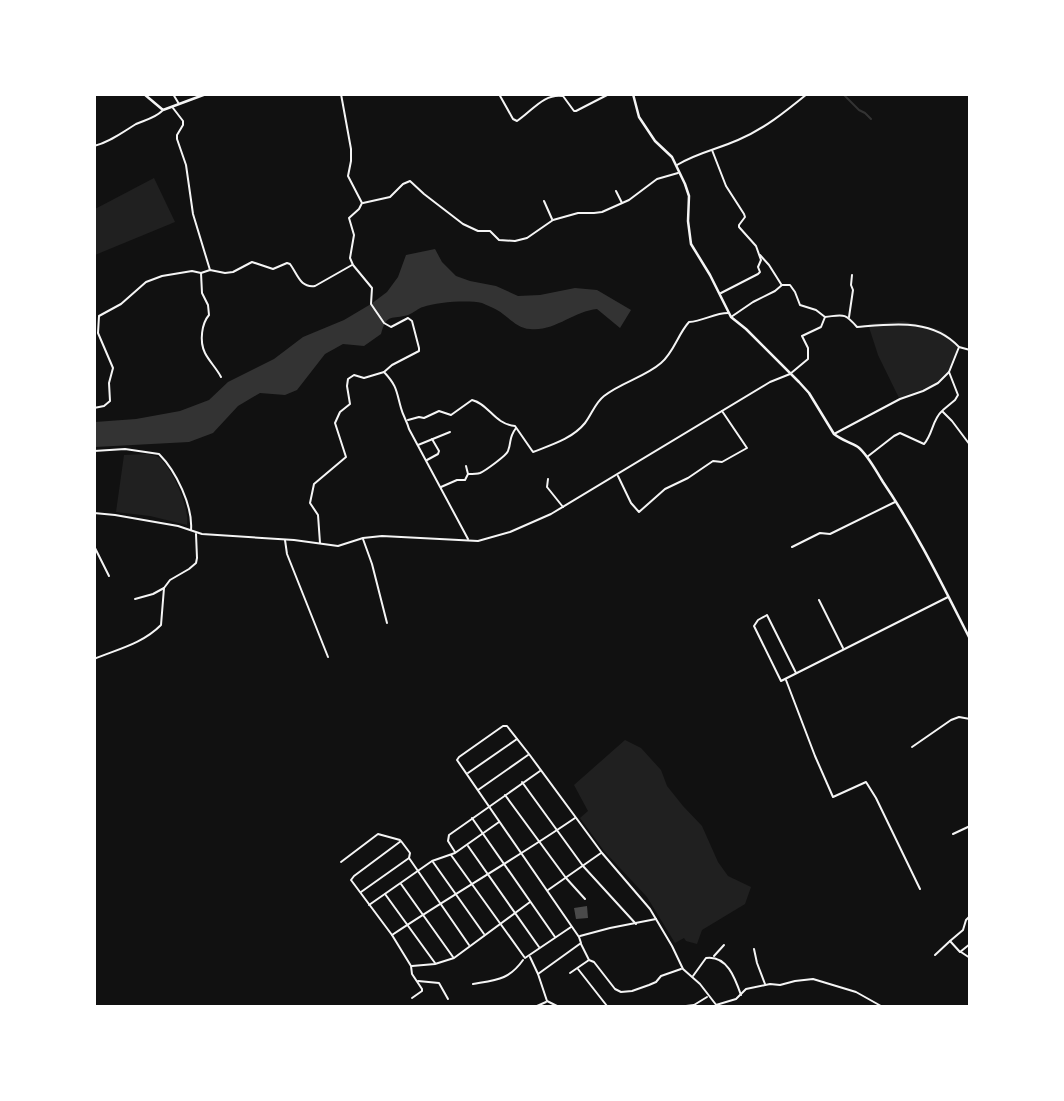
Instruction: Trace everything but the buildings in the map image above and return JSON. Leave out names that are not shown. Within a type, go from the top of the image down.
[{"type":"street","points":[[144,94],[163,110]]},
{"type":"street","points":[[173,94],[180,105]]},
{"type":"street","points":[[94,146],[159,115],[163,110],[206,94]]},
{"type":"street","points":[[341,94],[351,149],[348,176],[362,203]]},
{"type":"street","points":[[499,94],[513,119],[518,121],[545,99],[556,95],[563,96],[576,111],[609,94]]},
{"type":"street","points":[[633,94],[639,117],[679,172],[689,196],[691,244],[730,315],[799,382],[834,434],[858,447],[866,457],[928,556],[970,639]]},
{"type":"street","points":[[676,166],[692,156],[736,142],[762,129],[807,94]]},
{"type":"street","points":[[172,107],[184,125],[177,139],[186,165],[193,214],[210,270]]},
{"type":"street","points":[[712,150],[726,186],[744,214],[739,227],[756,246],[761,260],[758,267],[760,272],[720,294]]},
{"type":"street","points":[[362,203],[390,197],[410,181],[463,224],[478,231],[490,231],[499,240],[515,241],[527,239],[553,220],[578,213],[598,213],[622,203],[656,179],[679,172]]},
{"type":"street","points":[[616,191],[622,203]]},
{"type":"street","points":[[544,201],[553,220]]},
{"type":"street","points":[[320,544],[318,515],[310,503],[314,484],[346,457],[335,422],[340,411],[350,404],[348,379],[354,375],[364,378],[384,372],[419,351],[412,321],[408,318],[391,327],[384,323],[371,304],[372,288],[349,258],[354,235],[349,218],[362,203]]},
{"type":"street","points":[[759,254],[782,285]]},
{"type":"street","points":[[94,319],[121,304],[146,282],[162,276],[192,271],[233,272],[252,262],[273,269],[287,263],[292,265],[303,284],[315,286],[353,265]]},
{"type":"street","points":[[201,273],[202,293],[209,314],[203,322],[203,345],[205,353],[221,377]]},
{"type":"street","points":[[849,318],[852,275]]},
{"type":"street","points":[[408,421],[439,411],[451,415],[472,400],[479,402],[506,425],[515,425],[533,452],[558,442],[583,426],[602,397],[660,364],[689,322],[700,322],[720,313],[730,315],[782,285],[790,285],[800,305],[816,310],[825,317]]},
{"type":"street","points":[[825,317],[835,314],[849,318],[857,327],[901,323],[933,329],[959,347],[970,349]]},
{"type":"street","points":[[94,408],[104,406],[110,401],[109,383],[113,368],[98,333],[99,316]]},
{"type":"street","points":[[94,513],[178,526],[196,533],[285,539],[338,546],[363,538],[382,536],[478,541],[510,532],[551,514],[770,382],[790,374],[808,359],[808,348],[802,336],[821,327],[825,317]]},
{"type":"street","points":[[834,434],[943,379],[949,372],[959,347]]},
{"type":"street","points":[[384,372],[399,392],[401,408],[409,429],[470,541]]},
{"type":"street","points":[[866,457],[900,433],[924,444],[929,438],[936,416],[958,395],[949,372]]},
{"type":"street","points":[[618,475],[631,503],[639,512],[665,489],[713,461],[722,462],[747,448],[722,411]]},
{"type":"street","points":[[942,411],[970,445]]},
{"type":"street","points":[[468,474],[481,472],[500,461],[509,450],[509,441],[516,428]]},
{"type":"street","points":[[418,445],[450,432]]},
{"type":"street","points":[[426,460],[439,451],[432,439]]},
{"type":"street","points":[[94,451],[125,449],[159,454],[181,486],[190,515],[191,530]]},
{"type":"street","points":[[440,487],[457,480],[465,480],[468,474],[466,466]]},
{"type":"street","points":[[548,479],[547,487],[563,507]]},
{"type":"street","points":[[792,547],[820,533],[830,534],[896,502]]},
{"type":"street","points":[[135,599],[164,588],[170,580],[196,562],[196,533]]},
{"type":"street","points":[[363,538],[387,623]]},
{"type":"street","points":[[285,539],[287,554],[328,657]]},
{"type":"street","points":[[94,546],[109,576]]},
{"type":"street","points":[[94,659],[144,639],[161,625],[164,588]]},
{"type":"street","points":[[796,673],[767,615],[758,620],[754,626],[780,681],[786,679],[948,597]]},
{"type":"street","points":[[819,600],[843,649]]},
{"type":"street","points":[[786,679],[833,797],[866,782],[920,889]]},
{"type":"street","points":[[912,747],[951,720],[959,717],[970,719]]},
{"type":"street","points":[[683,969],[661,976],[656,982],[632,991],[621,992],[615,989],[594,962],[589,960],[572,926],[458,762],[459,757],[503,726],[507,726],[602,853],[650,909],[683,969],[700,984],[716,1006],[736,999],[747,989],[813,979],[856,992],[881,1006]]},
{"type":"street","points":[[467,774],[517,739]]},
{"type":"street","points":[[477,790],[529,754]]},
{"type":"street","points":[[455,853],[447,837],[540,771]]},
{"type":"street","points":[[522,782],[583,866],[636,924]]},
{"type":"street","points":[[505,794],[584,899]]},
{"type":"street","points":[[392,935],[576,817]]},
{"type":"street","points":[[472,818],[555,938]]},
{"type":"street","points":[[369,905],[432,861],[455,853],[499,822]]},
{"type":"street","points":[[953,834],[970,827]]},
{"type":"street","points":[[341,862],[378,834],[401,841],[411,853],[409,858],[360,892]]},
{"type":"street","points":[[401,841],[354,876],[352,881],[411,966],[412,974],[422,989],[412,998]]},
{"type":"street","points":[[467,845],[540,949]]},
{"type":"street","points":[[547,891],[602,853]]},
{"type":"street","points":[[451,855],[525,958]]},
{"type":"street","points":[[409,858],[469,945]]},
{"type":"street","points":[[432,861],[484,934]]},
{"type":"street","points":[[401,884],[454,958]]},
{"type":"street","points":[[385,894],[435,964]]},
{"type":"street","points":[[411,966],[435,964],[454,958],[530,902]]},
{"type":"street","points":[[935,955],[963,930],[970,916]]},
{"type":"street","points":[[579,937],[656,919]]},
{"type":"street","points":[[473,984],[508,976],[525,958],[572,926]]},
{"type":"street","points":[[950,941],[970,958]]},
{"type":"street","points":[[538,974],[581,943]]},
{"type":"street","points":[[960,952],[970,944]]},
{"type":"street","points":[[714,957],[724,945]]},
{"type":"street","points":[[754,949],[765,985]]},
{"type":"street","points":[[530,956],[547,1001],[557,1006]]},
{"type":"street","points":[[692,978],[706,958],[714,957],[721,960],[734,976],[741,996]]},
{"type":"street","points":[[570,973],[589,960]]},
{"type":"street","points":[[578,968],[607,1006]]},
{"type":"street","points":[[417,982],[439,983],[448,999]]},
{"type":"street","points":[[686,1006],[694,1005],[708,996]]},
{"type":"street","points":[[537,1006],[547,1001]]},
{"type":"shaded area","points":[[154,178],[175,222],[95,255],[95,209]]},
{"type":"shaded area","points":[[435,249],[442,262],[456,276],[496,286],[518,296],[575,288],[597,290],[631,310],[620,328],[597,309],[580,313],[556,325],[530,329],[520,326],[482,303],[429,305],[408,315],[391,318],[386,322],[381,334],[364,346],[343,344],[325,354],[297,390],[285,395],[260,393],[238,406],[213,433],[189,442],[95,447],[95,422],[136,419],[180,411],[209,400],[228,382],[274,359],[303,337],[344,320],[371,304],[387,292],[398,277],[406,255]]},
{"type":"shaded area","points":[[903,321],[941,330],[957,344],[952,366],[939,381],[899,398],[878,355],[868,324]]},
{"type":"shaded area","points":[[146,454],[158,457],[169,469],[183,499],[187,525],[150,516],[116,512],[124,455]]},
{"type":"shaded area","points":[[625,740],[641,748],[661,770],[667,786],[702,826],[718,862],[728,876],[751,887],[745,904],[702,930],[697,944],[684,938],[675,943],[647,897],[604,851],[580,818],[588,811],[574,785]]},
{"type":"waterway","points":[[843,94],[871,119]]}]
